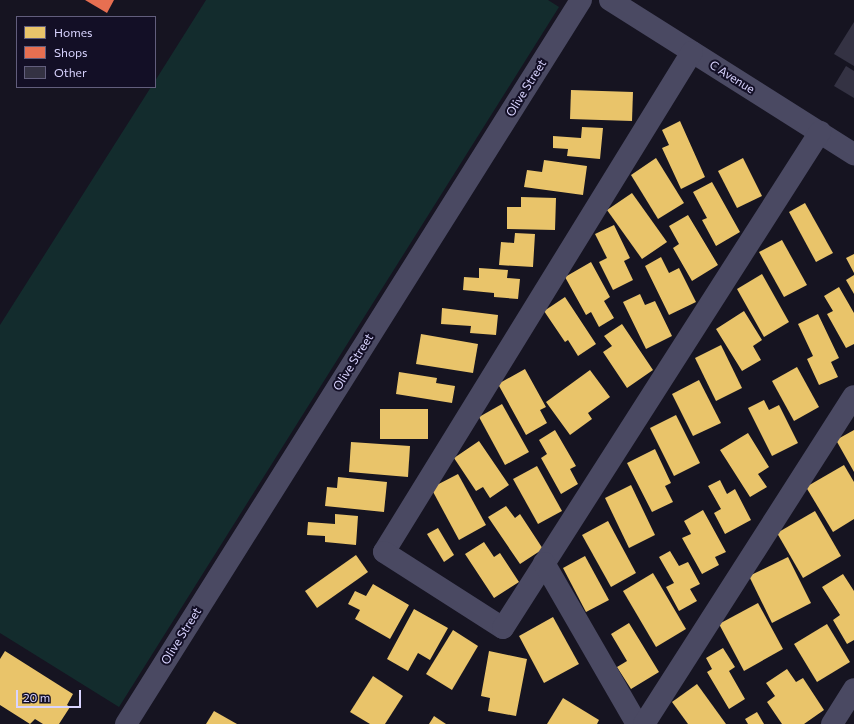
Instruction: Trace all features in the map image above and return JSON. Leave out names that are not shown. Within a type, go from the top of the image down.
[{"type":"street","name":"Olive Street","points":[[126,724],[581,0]]},
{"type":"street","name":"C Avenue","points":[[610,0],[854,154]]},
{"type":"street","points":[[692,52],[384,552],[503,628],[820,132]]},
{"type":"street","points":[[644,724],[854,396]]},
{"type":"street","points":[[544,563],[637,724]]},
{"type":"street","points":[[832,724],[854,689]]},
{"type":"green space","points":[[206,0],[548,0],[559,7],[119,707],[0,633],[0,325],[150,88],[156,88],[156,79]]},
{"type":"building: Homes","points":[[571,90],[633,92],[632,121],[570,119]]},
{"type":"building: Homes","points":[[680,121],[705,177],[681,189],[662,148],[669,145],[662,130]]},
{"type":"building: Homes","points":[[582,127],[603,128],[600,159],[567,156],[568,149],[553,148],[553,136],[581,138]]},
{"type":"building: Homes","points":[[656,158],[684,203],[658,219],[631,175]]},
{"type":"building: Homes","points":[[743,158],[762,196],[737,208],[718,171]]},
{"type":"building: Homes","points":[[544,160],[587,166],[583,195],[524,187],[527,170],[542,172]]},
{"type":"building: Homes","points":[[712,182],[740,232],[716,246],[702,220],[707,218],[693,192]]},
{"type":"building: Homes","points":[[632,193],[667,242],[642,259],[607,210]]},
{"type":"building: Homes","points":[[521,197],[556,198],[555,230],[507,229],[507,207],[521,207]]},
{"type":"building: Homes","points":[[805,203],[833,253],[816,262],[789,212]]},
{"type":"building: Homes","points":[[688,215],[718,265],[692,281],[673,248],[679,244],[669,226]]},
{"type":"building: Homes","points":[[614,225],[630,258],[624,261],[633,280],[613,290],[599,262],[607,258],[595,234]]},
{"type":"building: Homes","points":[[515,233],[535,234],[533,267],[499,265],[501,242],[514,243]]},
{"type":"building: Homes","points":[[782,240],[807,285],[784,297],[759,252]]},
{"type":"building: Homes","points":[[854,254],[854,273],[846,258]]},
{"type":"building: Homes","points":[[661,257],[669,273],[679,268],[696,302],[669,315],[645,266]]},
{"type":"building: Homes","points":[[591,262],[610,297],[604,301],[614,318],[599,327],[591,312],[586,315],[565,277]]},
{"type":"building: Homes","points":[[479,268],[508,270],[507,278],[520,279],[518,299],[494,297],[494,293],[463,290],[464,277],[479,278]]},
{"type":"building: Homes","points":[[762,274],[789,322],[764,337],[737,289]]},
{"type":"building: Homes","points":[[854,275],[854,294],[846,280]]},
{"type":"building: Homes","points":[[839,287],[854,313],[854,344],[846,348],[827,314],[833,311],[824,296]]},
{"type":"building: Homes","points":[[640,294],[645,305],[655,301],[672,336],[646,349],[623,302]]},
{"type":"building: Homes","points":[[565,297],[596,344],[578,356],[568,340],[565,342],[544,311]]},
{"type":"building: Homes","points":[[442,308],[498,315],[496,335],[470,333],[471,326],[441,324]]},
{"type":"building: Homes","points":[[744,311],[762,340],[753,346],[761,360],[742,371],[716,329]]},
{"type":"building: Homes","points":[[818,314],[839,358],[831,362],[838,377],[819,385],[807,359],[813,356],[798,324]]},
{"type":"building: Homes","points":[[622,324],[653,370],[627,388],[603,352],[612,346],[604,336]]},
{"type":"building: Homes","points":[[421,334],[478,344],[473,373],[416,364]]},
{"type":"building: Homes","points":[[721,345],[742,388],[716,401],[695,358]]},
{"type":"building: Homes","points":[[797,367],[819,407],[794,421],[772,381]]},
{"type":"building: Homes","points":[[525,369],[546,407],[540,410],[547,423],[526,435],[498,384]]},
{"type":"building: Homes","points":[[590,370],[610,397],[588,413],[592,419],[570,435],[546,402]]},
{"type":"building: Homes","points":[[399,372],[437,378],[436,383],[455,386],[452,403],[396,394]]},
{"type":"building: Homes","points":[[699,380],[721,423],[693,436],[672,394]]},
{"type":"building: Homes","points":[[764,400],[769,410],[779,405],[798,443],[772,456],[748,408]]},
{"type":"building: Homes","points":[[502,404],[529,452],[505,465],[479,417]]},
{"type":"building: Homes","points":[[380,409],[428,409],[428,439],[380,439]]},
{"type":"building: Homes","points":[[676,415],[700,463],[674,476],[650,428]]},
{"type":"building: Homes","points":[[555,430],[576,466],[570,469],[578,484],[561,494],[541,458],[547,454],[539,440]]},
{"type":"building: Homes","points":[[854,430],[854,472],[836,440]]},
{"type":"building: Homes","points":[[748,433],[769,467],[758,474],[767,487],[750,497],[720,450]]},
{"type":"building: Homes","points":[[479,441],[509,485],[490,498],[483,487],[476,491],[454,458]]},
{"type":"building: Homes","points":[[351,442],[410,446],[408,477],[349,472]]},
{"type":"building: Homes","points":[[655,449],[671,483],[665,486],[673,502],[652,512],[627,463]]},
{"type":"building: Homes","points":[[844,465],[854,482],[854,519],[833,532],[806,487]]},
{"type":"building: Homes","points":[[537,466],[562,511],[538,524],[513,479]]},
{"type":"building: Homes","points":[[458,474],[486,525],[459,540],[431,488]]},
{"type":"building: Homes","points":[[338,477],[387,482],[384,512],[325,506],[327,487],[337,488]]},
{"type":"building: Homes","points":[[720,480],[727,494],[735,489],[751,520],[725,534],[714,513],[721,509],[708,486]]},
{"type":"building: Homes","points":[[631,485],[655,535],[629,548],[605,498]]},
{"type":"building: Homes","points":[[506,506],[515,518],[520,514],[543,549],[520,564],[488,517]]},
{"type":"building: Homes","points":[[703,510],[726,552],[715,557],[719,565],[702,574],[682,538],[691,534],[684,521]]},
{"type":"building: Homes","points":[[815,511],[841,556],[803,578],[777,533]]},
{"type":"building: Homes","points":[[335,514],[358,516],[356,545],[325,542],[325,536],[307,535],[308,522],[335,524]]},
{"type":"building: Homes","points":[[608,521],[636,573],[611,587],[582,535]]},
{"type":"building: Homes","points":[[438,528],[454,555],[444,562],[427,534]]},
{"type":"building: Homes","points":[[484,542],[494,557],[500,553],[519,582],[494,598],[465,554]]},
{"type":"building: Homes","points":[[670,551],[679,566],[688,562],[700,584],[690,589],[697,601],[679,611],[666,587],[674,583],[659,557]]},
{"type":"building: Homes","points":[[356,555],[368,572],[317,608],[305,591]]},
{"type":"building: Homes","points":[[585,556],[609,600],[586,612],[563,568]]},
{"type":"building: Homes","points":[[788,557],[811,603],[772,623],[749,576]]},
{"type":"building: Homes","points":[[653,573],[686,629],[656,647],[623,591]]},
{"type":"building: Homes","points":[[843,574],[854,591],[854,640],[847,644],[833,620],[840,615],[822,587]]},
{"type":"building: Homes","points":[[373,584],[409,605],[390,639],[355,619],[360,610],[348,604],[355,591],[366,596]]},
{"type":"building: Homes","points":[[758,603],[783,649],[744,671],[719,624]]},
{"type":"building: Homes","points":[[414,609],[448,628],[430,660],[418,653],[408,671],[387,659]]},
{"type":"building: Homes","points":[[553,617],[579,664],[544,683],[519,636]]},
{"type":"building: Homes","points":[[629,623],[659,672],[631,689],[617,667],[627,661],[611,634]]},
{"type":"building: Homes","points":[[827,624],[850,662],[817,682],[794,644]]},
{"type":"building: Homes","points":[[453,630],[478,646],[452,690],[426,674]]},
{"type":"building: Homes","points":[[723,648],[735,667],[729,671],[745,699],[729,709],[707,672],[712,669],[706,658]]},
{"type":"building: Homes","points":[[5,651],[73,694],[67,705],[70,707],[59,724],[43,724],[35,719],[30,724],[0,705],[0,659]]},
{"type":"building: Homes","points":[[489,651],[527,659],[516,716],[488,711],[490,698],[481,696]]},
{"type":"building: Homes","points":[[787,669],[796,682],[803,678],[824,710],[804,724],[782,724],[767,702],[775,696],[766,683]]},
{"type":"building: Homes","points":[[373,676],[403,696],[385,724],[370,724],[350,712]]},
{"type":"building: Homes","points":[[697,684],[726,724],[688,724],[672,702]]},
{"type":"building: Homes","points":[[563,698],[599,720],[597,724],[547,724]]},
{"type":"building: Homes","points":[[214,711],[237,724],[206,724]]},
{"type":"building: Homes","points":[[757,712],[764,724],[748,724],[745,719]]},
{"type":"building: Homes","points":[[434,716],[446,724],[429,724]]},
{"type":"building: Shops","points":[[85,0],[114,0],[107,13]]},
{"type":"building: Other","points":[[854,22],[854,66],[834,54]]},
{"type":"building: Other","points":[[846,66],[854,71],[854,98],[834,86]]}]
